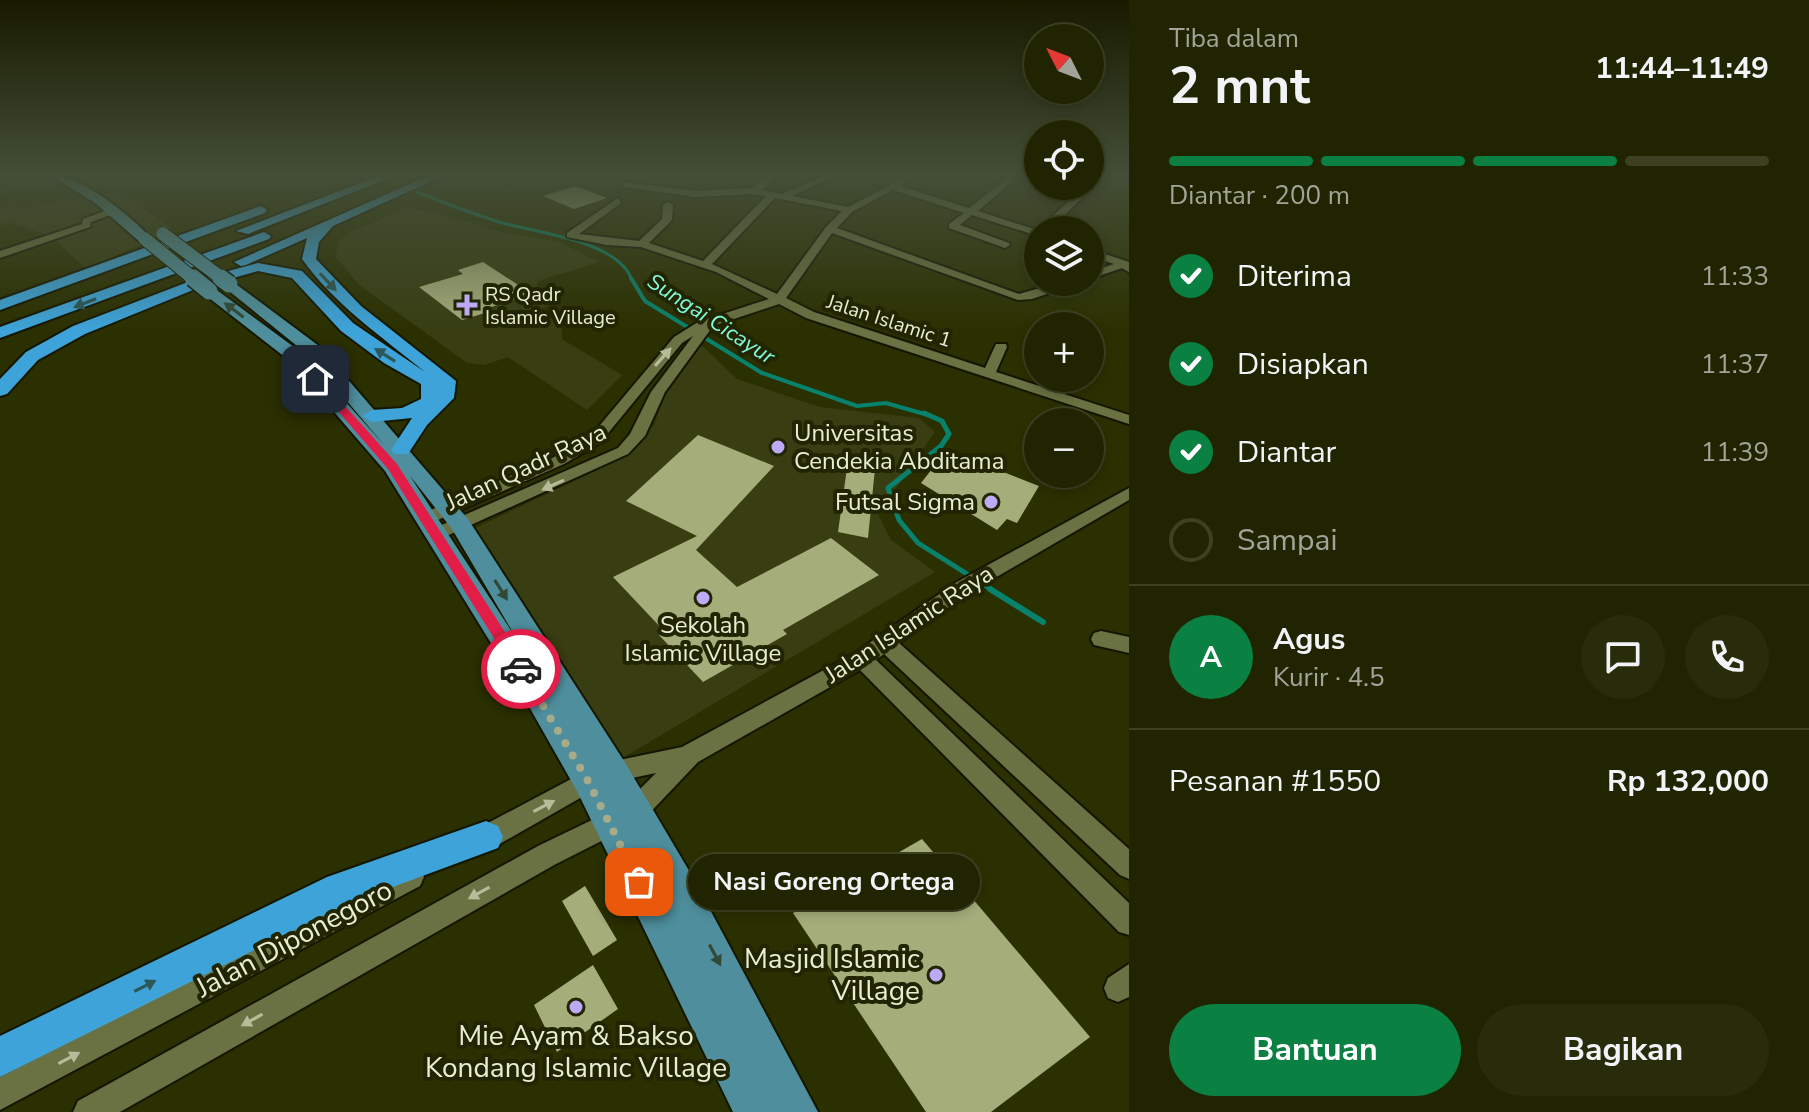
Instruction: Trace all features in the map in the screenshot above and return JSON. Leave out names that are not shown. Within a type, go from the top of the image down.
[{"type":"highway","points":[[0,305],[207,227]]},
{"type":"highway","points":[[67,295],[232,227]]},
{"type":"highway","points":[[0,318],[251,227]]},
{"type":"highway","points":[[0,333],[287,227]]},
{"type":"highway","points":[[0,372],[29,349],[58,333],[249,259],[318,227]]},
{"type":"highway","points":[[326,227],[312,241],[309,259],[333,287],[447,381],[449,392],[445,401],[426,415],[401,450]]},
{"type":"highway","points":[[0,390],[32,356],[79,330],[225,274],[271,267],[297,274],[347,327],[390,359],[430,382],[430,402],[419,410],[376,421]]},
{"type":"highway","points":[[376,421],[426,415]]},
{"type":"highway","points":[[0,1057],[339,889],[486,837]]},
{"type":"main road","points":[[131,227],[296,357],[442,522]]},
{"type":"main road","points":[[153,227],[313,350],[401,450],[442,522],[600,776],[621,818],[649,899],[757,1090],[797,1112]]},
{"type":"street","points":[[0,255],[85,227]]},
{"type":"street","name":"Jalan Islamic 1","points":[[582,227],[571,235],[642,244],[705,265],[810,315],[1129,420]]},
{"type":"street","points":[[642,244],[660,227]]},
{"type":"street","points":[[705,265],[745,227]]},
{"type":"street","points":[[954,227],[1005,245]]},
{"type":"street","points":[[779,300],[830,229],[1018,297],[1031,296]]},
{"type":"street","points":[[987,251],[1024,238]]},
{"type":"street","points":[[616,256],[626,244]]},
{"type":"street","points":[[1104,257],[1127,265]]},
{"type":"street","points":[[1104,272],[1127,265]]},
{"type":"street","name":"Jalan Qadr Raya","points":[[442,522],[595,440],[650,370],[702,328],[779,300]]},
{"type":"street","name":"Jalan Qadr Raya","points":[[442,522],[587,470],[623,451],[637,436],[658,392],[702,328]]},
{"type":"street","points":[[988,375],[1001,347]]},
{"type":"street","points":[[595,440],[623,451]]},
{"type":"street","name":"Jalan Islamic Raya","points":[[621,818],[689,755],[862,659],[962,588],[1129,493]]},
{"type":"street","points":[[1101,639],[1129,645]]},
{"type":"street","points":[[885,643],[1129,866]]},
{"type":"street","points":[[862,659],[1129,922]]},
{"type":"street","name":"Jalan Islamic Raya","points":[[600,776],[689,755]]},
{"type":"street","name":"Jalan Diponegoro","points":[[0,1094],[600,776]]},
{"type":"street","name":"Jalan Diponegoro","points":[[89,1112],[547,855],[621,818]]},
{"type":"shaded area","points":[[23,227],[174,229],[87,269],[50,236]]},
{"type":"shaded area","name":"RS Qadr Islamic Village","points":[[362,227],[484,227],[559,242],[599,262],[538,281],[537,286],[558,301],[537,310],[562,326],[562,339],[622,375],[587,410],[508,357],[484,365],[467,363],[358,284],[336,257],[338,242]]},
{"type":"shaded area","name":"Sekolah Islamic Village","points":[[694,338],[737,379],[820,407],[919,418],[935,432],[878,514],[891,540],[935,572],[616,762],[473,529],[616,461],[654,425],[670,378]]},
{"type":"building","name":"RS Qadr Islamic Village","points":[[483,262],[532,294],[462,320],[419,287],[463,274],[458,270]]},
{"type":"building","points":[[698,435],[774,466],[696,550],[737,587],[831,538],[879,575],[783,630],[787,634],[703,682],[659,635],[665,632],[613,577],[697,536],[626,501]]},
{"type":"building","name":"Futsal Sigma","points":[[947,450],[1024,480],[1024,488],[1038,488],[1017,523],[1007,519],[997,530],[921,483]]},
{"type":"building","points":[[849,454],[876,459],[868,538],[838,532]]},
{"type":"building","name":"Masjid Islamic Village","points":[[922,839],[1090,1037],[991,1112],[926,1112],[793,913]]},
{"type":"building","points":[[585,886],[617,940],[593,956],[562,901]]},
{"type":"building","name":"Mie Ayam & Bakso Kondang Islamic Village","points":[[593,965],[618,1009],[557,1052],[534,1005]]},
{"type":"waterway","name":"Sungai Cicayur","points":[[519,227],[593,247],[624,266],[632,280]]},
{"type":"waterway","name":"Sungai Cicayur","points":[[631,278],[645,301],[762,373],[857,406],[886,403],[928,415]]},
{"type":"waterway","name":"Sungai Cicayur","points":[[924,413],[942,421],[949,434],[941,446],[888,488],[899,520],[918,543],[994,591]]},
{"type":"waterway","name":"Sungai Cicayur","points":[[990,589],[1043,622]]},
{"type":"way so far","points":[[521,669],[588,781],[639,882]]},
{"type":"place","name":"RS Qadr Islamic Village","points":[[467,305]]},
{"type":"place","name":"Universitas Cendekia Abditama","points":[[778,447]]},
{"type":"place","name":"Futsal Sigma","points":[[991,502]]},
{"type":"place","name":"Sekolah Islamic Village","points":[[703,598]]},
{"type":"place","name":"Nasi Goreng Ortega","points":[[639,882]]},
{"type":"place","name":"Masjid Islamic Village","points":[[936,975]]},
{"type":"place","name":"Mie Ayam & Bakso Kondang Islamic Village","points":[[576,1007]]},
{"type":"route","points":[[315,379],[393,467],[521,669]]}]
